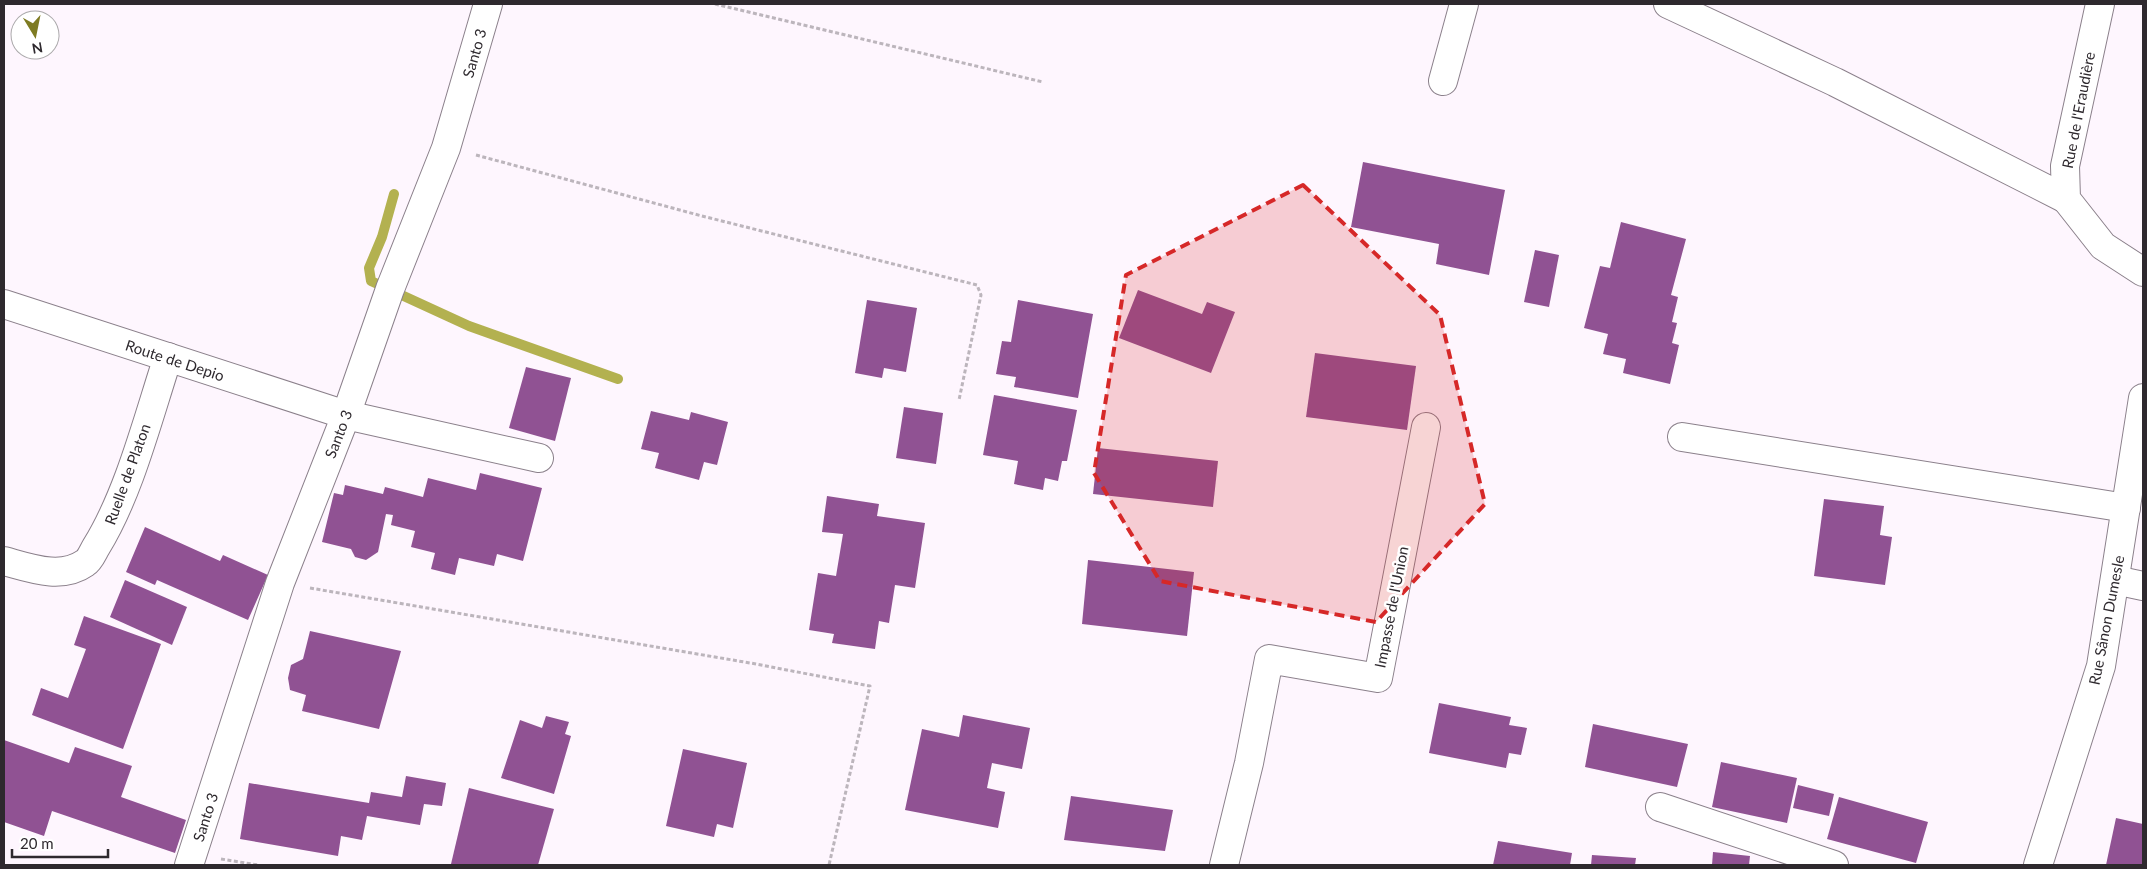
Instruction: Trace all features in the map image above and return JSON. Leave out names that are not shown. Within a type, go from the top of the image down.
[{"type":"street","name":"Santo 3","points":[[191,860],[280,583],[346,415],[390,289],[446,148],[488,4]]},
{"type":"street","points":[[1443,81],[1464,4]]},
{"type":"street","points":[[1668,4],[1835,82],[2066,199],[2103,246],[2143,272]]},
{"type":"street","name":"Rue de l'Eraudière","points":[[2066,199],[2065,166],[2100,4]]},
{"type":"street","name":"Route de Depio","points":[[4,304],[346,415],[539,458]]},
{"type":"street","name":"Ruelle de Platon","points":[[4,561],[42,571],[62,573],[86,563],[109,526],[168,357]]},
{"type":"street","name":"Rue Sânon Dumesle","points":[[2038,865],[2101,666],[2143,398]]},
{"type":"street","name":"Impasse de l'Union","points":[[1224,865],[1249,763],[1269,659],[1378,678],[1426,427]]},
{"type":"street","points":[[1682,437],[2126,508]]},
{"type":"street","points":[[2114,580],[2143,586]]},
{"type":"street","points":[[1660,807],[1834,865]]},
{"type":"path","points":[[715,4],[1043,82]]},
{"type":"path","points":[[446,148],[702,216],[977,285],[981,295],[959,400]]},
{"type":"path","points":[[280,583],[756,664],[870,686],[828,865]]},
{"type":"path","points":[[191,860],[258,865]]},
{"type":"highlighted area","points":[[1303,185],[1440,315],[1485,504],[1376,622],[1160,581],[1094,473],[1126,275]]},
{"type":"building","points":[[1363,162],[1505,190],[1489,275],[1436,264],[1439,244],[1351,227]]},
{"type":"building","points":[[1621,222],[1686,239],[1671,295],[1678,297],[1672,322],[1677,323],[1672,343],[1679,345],[1670,384],[1623,373],[1626,359],[1603,354],[1608,334],[1584,328],[1600,266],[1610,268]]},
{"type":"building","points":[[1535,250],[1559,255],[1549,307],[1524,302]]},
{"type":"building","points":[[1138,290],[1202,314],[1207,302],[1235,312],[1211,373],[1119,338]]},
{"type":"building","points":[[867,300],[917,308],[906,372],[884,368],[882,378],[855,373]]},
{"type":"building","points":[[1018,300],[1093,314],[1078,398],[1014,387],[1016,377],[996,374],[1002,341],[1011,342]]},
{"type":"building","points":[[1315,353],[1416,366],[1407,430],[1306,417]]},
{"type":"building","points":[[526,367],[571,378],[555,441],[509,428]]},
{"type":"building","points":[[994,395],[1077,410],[1067,461],[1062,461],[1058,481],[1045,478],[1043,490],[1014,484],[1018,461],[983,455]]},
{"type":"building","points":[[904,407],[943,413],[936,464],[896,458]]},
{"type":"building","points":[[651,411],[689,420],[691,412],[728,422],[717,465],[704,462],[699,480],[655,468],[659,453],[641,449]]},
{"type":"building","points":[[1098,448],[1218,461],[1213,507],[1093,494]]},
{"type":"building","points":[[480,473],[542,488],[523,561],[497,554],[494,566],[459,558],[455,575],[431,569],[435,553],[411,547],[415,531],[391,525],[393,515],[386,514],[378,552],[366,560],[355,557],[351,549],[322,542],[334,493],[343,495],[345,485],[383,494],[385,487],[423,497],[428,478],[476,490]]},
{"type":"building","points":[[827,496],[879,504],[877,516],[925,523],[915,588],[895,585],[889,623],[879,621],[875,649],[832,643],[834,634],[809,630],[818,573],[836,576],[843,534],[822,532]]},
{"type":"building","points":[[1824,499],[1884,506],[1880,535],[1892,537],[1885,585],[1814,576]]},
{"type":"building","points":[[145,527],[220,561],[223,555],[268,575],[248,620],[157,580],[155,585],[126,572]]},
{"type":"building","points":[[1088,560],[1194,572],[1187,636],[1082,624]]},
{"type":"building","points":[[125,580],[187,607],[172,645],[110,617]]},
{"type":"building","points":[[84,616],[161,644],[123,749],[32,715],[41,688],[68,698],[86,649],[74,645]]},
{"type":"building","points":[[310,631],[401,651],[379,729],[302,711],[306,695],[290,690],[288,678],[291,665],[303,659]]},
{"type":"building","points":[[1439,703],[1511,717],[1509,725],[1527,728],[1521,755],[1509,753],[1506,768],[1429,753]]},
{"type":"building","points":[[963,715],[1030,728],[1022,769],[992,763],[987,788],[1005,792],[998,828],[905,810],[922,729],[959,737]]},
{"type":"building","points":[[546,716],[569,722],[565,734],[571,736],[554,794],[501,778],[520,720],[542,728]]},
{"type":"building","points":[[1593,724],[1688,744],[1677,787],[1585,767]]},
{"type":"building","points":[[4,740],[69,763],[75,747],[132,766],[121,797],[186,820],[175,853],[52,811],[44,836],[4,822]]},
{"type":"building","points":[[683,749],[747,763],[733,828],[717,824],[714,837],[666,826]]},
{"type":"building","points":[[1721,762],[1797,778],[1787,823],[1712,807]]},
{"type":"building","points":[[406,776],[446,783],[442,806],[424,804],[420,825],[367,816],[362,840],[341,836],[338,856],[240,839],[249,783],[369,803],[371,792],[402,797]]},
{"type":"building","points":[[1798,785],[1834,794],[1829,816],[1793,808]]},
{"type":"building","points":[[469,788],[554,809],[538,865],[451,864]]},
{"type":"building","points":[[1071,796],[1173,810],[1165,851],[1064,840]]},
{"type":"building","points":[[1839,797],[1928,822],[1916,863],[1827,839]]},
{"type":"building","points":[[2116,818],[2143,824],[2143,865],[2106,865]]},
{"type":"building","points":[[1498,841],[1572,853],[1570,865],[1493,865]]},
{"type":"building","points":[[1713,852],[1750,856],[1749,865],[1712,865]]},
{"type":"building","points":[[1592,855],[1636,858],[1635,865],[1591,865]]},
{"type":"waterway","points":[[394,194],[382,237],[369,268],[371,281],[469,326],[618,379]]}]
